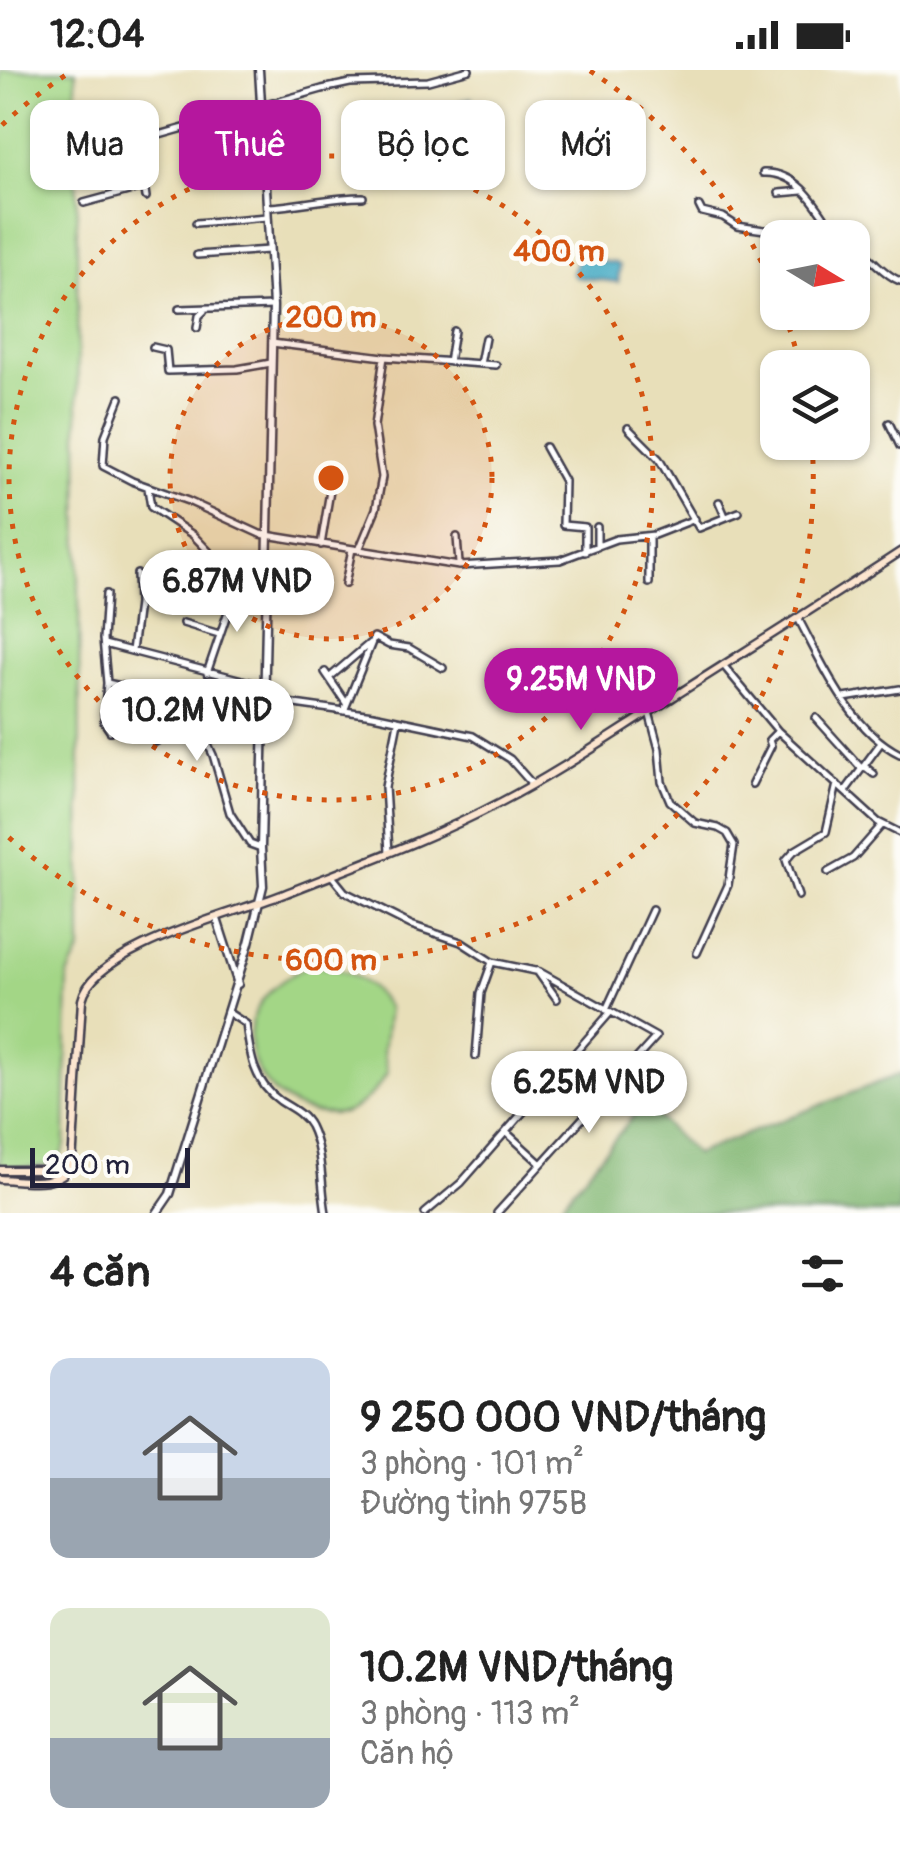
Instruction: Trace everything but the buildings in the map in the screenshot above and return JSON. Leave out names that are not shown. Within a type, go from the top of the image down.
[{"type":"main road","points":[[0,1179],[62,1178],[72,1165],[82,1000],[88,984],[104,969],[148,942],[390,854],[499,804],[799,620],[900,552]]},
{"type":"main road","points":[[0,1170],[62,1169],[75,1152]]},
{"type":"street","points":[[259,70],[261,100]]},
{"type":"street","points":[[288,100],[350,83],[428,81],[469,70]]},
{"type":"street","points":[[763,172],[780,175],[805,191],[825,220]]},
{"type":"street","points":[[84,203],[129,190]]},
{"type":"street","points":[[144,190],[146,198]]},
{"type":"street","points":[[157,1213],[172,1187],[229,1013],[263,886],[273,306],[269,190]]},
{"type":"street","points":[[779,193],[805,191]]},
{"type":"street","points":[[270,207],[332,197],[362,197]]},
{"type":"street","points":[[700,206],[702,212],[723,217],[737,226],[760,229]]},
{"type":"street","points":[[196,223],[270,217]]},
{"type":"street","points":[[197,255],[272,250]]},
{"type":"street","points":[[870,258],[882,272],[900,281]]},
{"type":"street","points":[[178,309],[273,306]]},
{"type":"street","points":[[197,328],[199,316],[207,309]]},
{"type":"street","points":[[450,362],[454,331]]},
{"type":"street","points":[[480,364],[485,338]]},
{"type":"street","points":[[272,343],[496,365]]},
{"type":"street","points":[[153,347],[166,350],[168,372],[237,369],[271,363]]},
{"type":"street","points":[[345,584],[355,550],[376,509],[382,477],[374,437],[384,357]]},
{"type":"street","points":[[120,398],[105,436],[103,466],[269,536],[459,566],[560,560],[624,537],[648,536],[695,519]]},
{"type":"street","points":[[889,423],[900,446]]},
{"type":"street","points":[[628,428],[659,459],[699,528],[739,512]]},
{"type":"street","points":[[545,447],[564,480],[564,525],[585,527],[585,552]]},
{"type":"street","points":[[322,545],[332,479]]},
{"type":"street","points":[[148,488],[151,507],[193,535],[238,582],[253,592],[268,595]]},
{"type":"street","points":[[719,502],[725,516]]},
{"type":"street","points":[[597,526],[597,546]]},
{"type":"street","points":[[648,536],[648,583]]},
{"type":"street","points":[[457,537],[459,566]]},
{"type":"street","points":[[132,652],[137,574]]},
{"type":"street","points":[[207,673],[238,582]]},
{"type":"street","points":[[193,588],[230,603]]},
{"type":"street","points":[[106,594],[104,726],[110,732]]},
{"type":"street","points":[[799,620],[843,698],[880,744],[900,754]]},
{"type":"street","points":[[182,622],[219,634]]},
{"type":"street","points":[[345,707],[374,637],[389,645],[409,648],[443,668]]},
{"type":"street","points":[[345,707],[327,675],[370,643]]},
{"type":"street","points":[[104,644],[267,686]]},
{"type":"street","points":[[724,665],[778,731],[882,825],[900,834]]},
{"type":"street","points":[[107,682],[193,702],[192,710],[212,755],[230,813],[250,844],[261,848]]},
{"type":"street","points":[[843,698],[900,689]]},
{"type":"street","points":[[266,700],[345,707],[473,736],[510,759],[532,784]]},
{"type":"street","points":[[649,712],[659,749],[662,782],[670,801],[696,823],[727,834],[734,845],[728,885],[697,953]]},
{"type":"street","points":[[104,714],[141,727],[155,742],[166,736]]},
{"type":"street","points":[[816,718],[863,768],[874,774]]},
{"type":"street","points":[[390,854],[385,794],[398,722]]},
{"type":"street","points":[[752,784],[770,746],[769,740],[778,731]]},
{"type":"street","points":[[846,791],[880,744]]},
{"type":"street","points":[[798,896],[786,860],[826,832],[837,784]]},
{"type":"street","points":[[828,872],[852,858],[882,825]]},
{"type":"street","points":[[332,876],[345,892],[411,924],[461,942],[492,962],[537,971],[656,1037],[497,1213]]},
{"type":"street","points":[[425,1213],[448,1196],[506,1132],[608,1011],[652,910]]},
{"type":"street","points":[[217,919],[238,984]]},
{"type":"street","points":[[476,1056],[481,993],[492,962]]},
{"type":"street","points":[[537,971],[556,999]]},
{"type":"street","points":[[229,1013],[246,1024],[250,1058],[266,1090],[298,1112],[310,1127],[317,1148],[326,1213]]},
{"type":"street","points":[[506,1132],[540,1163]]},
{"type":"green space","points":[[0,70],[76,70],[76,100],[30,100],[30,190],[77,190],[81,949],[68,976],[65,1145],[56,1161],[48,1164],[0,1167]]},
{"type":"green space","points":[[307,966],[354,975],[388,1008],[383,1053],[387,1073],[366,1099],[346,1112],[319,1113],[286,1101],[273,1091],[254,1062],[250,1046],[256,1011],[278,984]]},
{"type":"green space","points":[[900,1074],[900,1213],[554,1213],[644,1103],[695,1154]]},
{"type":"water","points":[[577,258],[615,263],[620,266],[618,282],[575,277],[572,273]]}]
